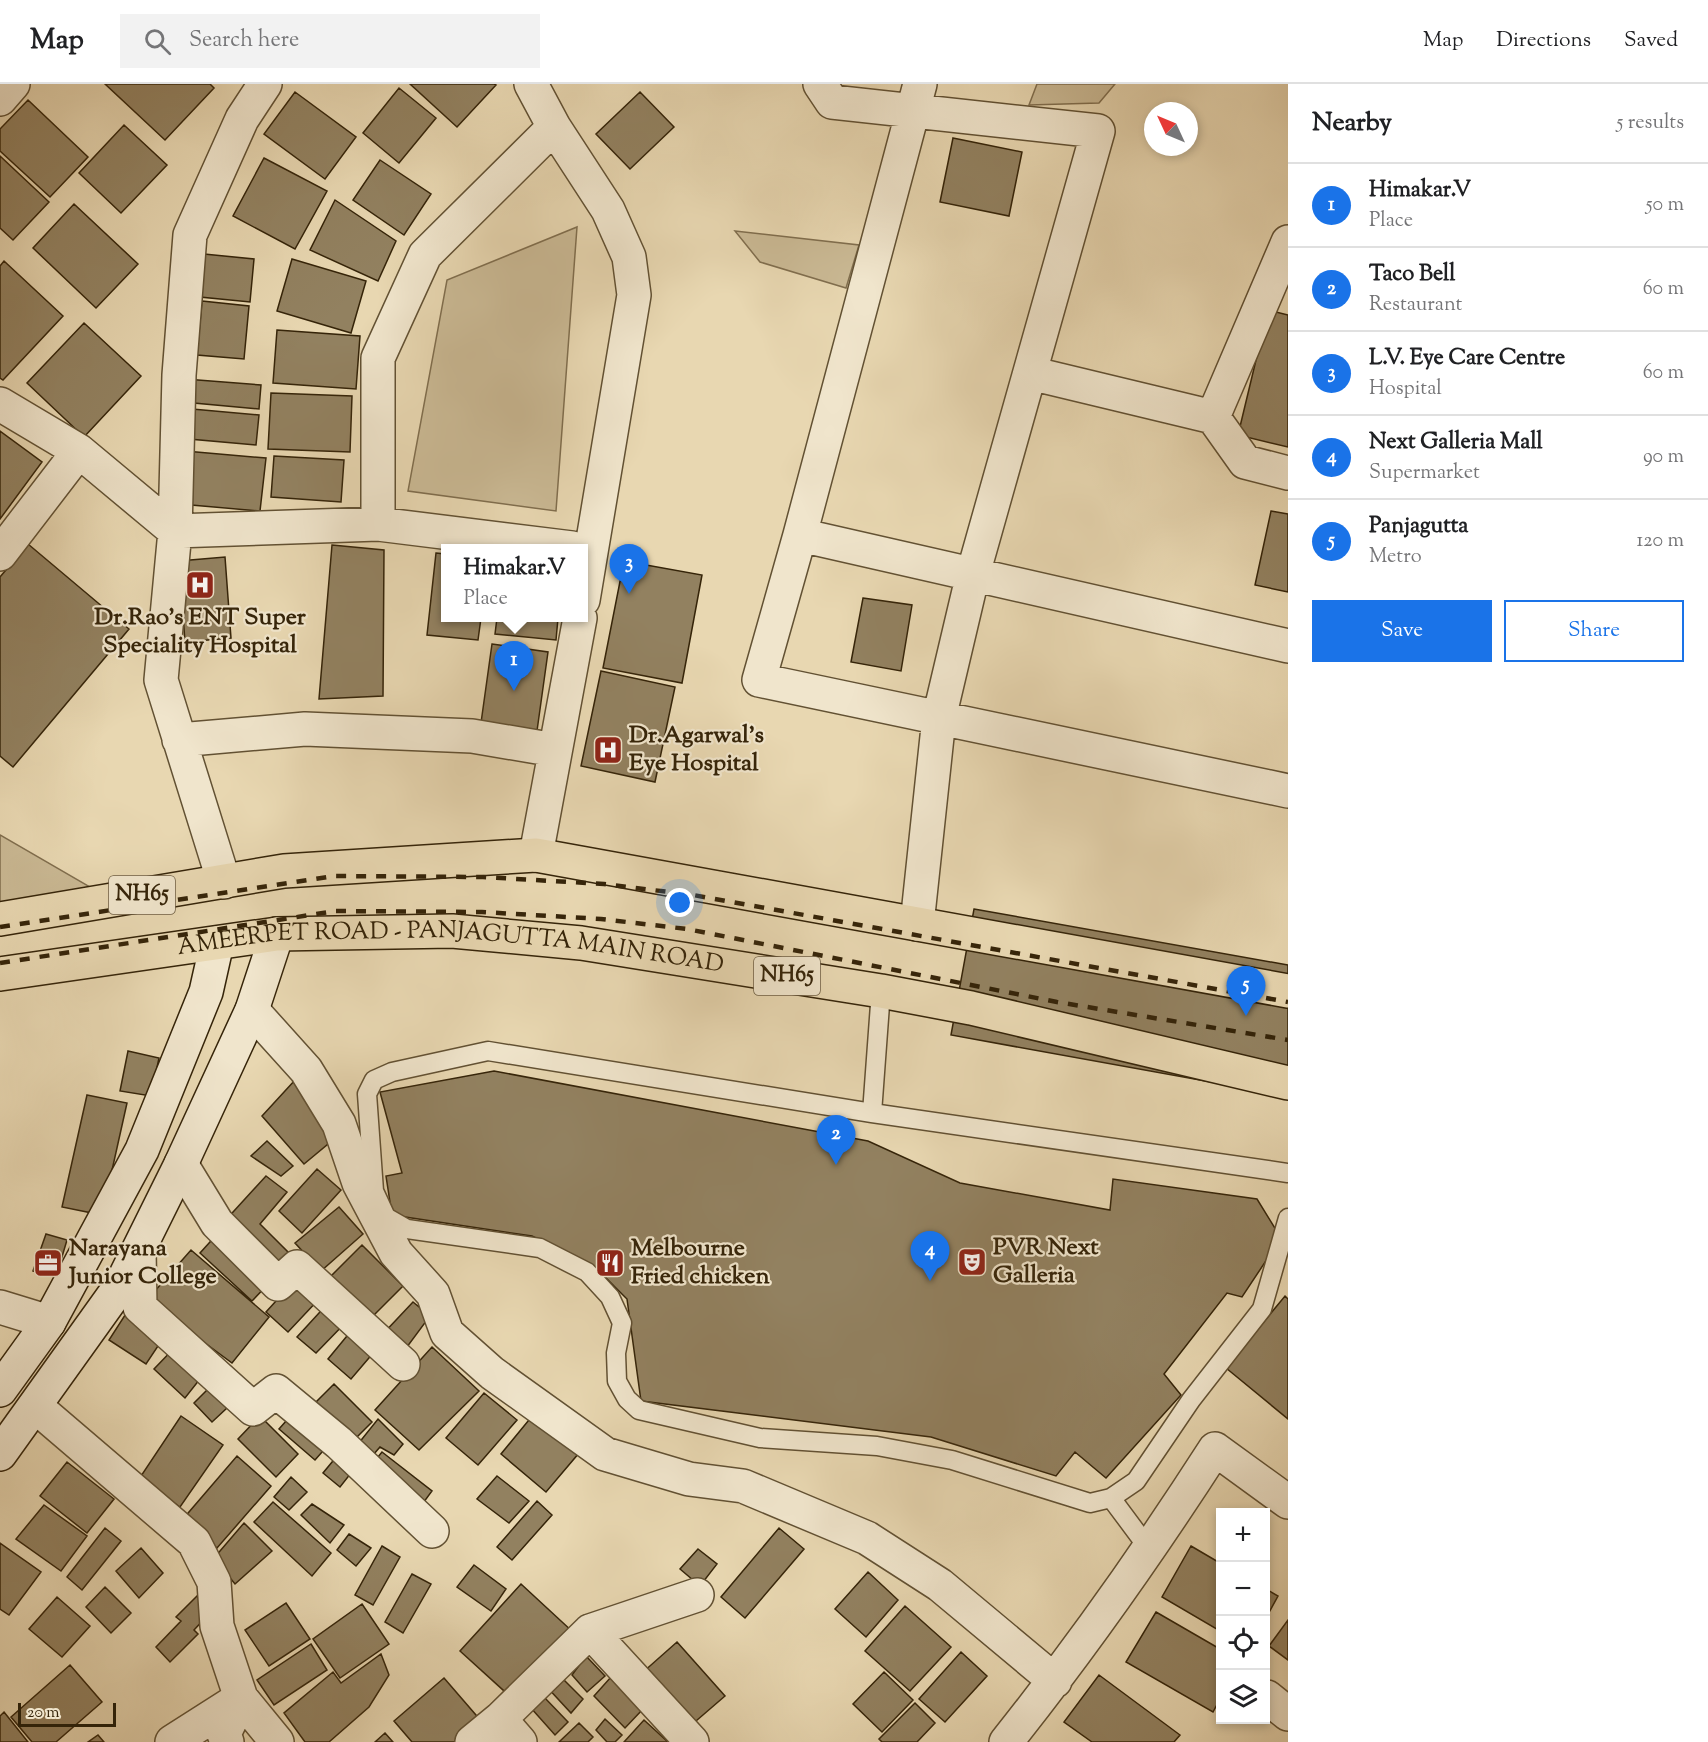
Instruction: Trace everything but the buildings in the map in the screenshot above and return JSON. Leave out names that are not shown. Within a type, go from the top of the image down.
[{"type":"highway","name":"NH65","points":[[0,919],[284,871],[536,855],[1288,991]]},
{"type":"highway","name":"AMEERPET ROAD - PANJAGUTTA MAIN ROAD","points":[[0,974],[277,934],[453,931],[581,943],[880,991],[971,1008],[1288,1083]]},
{"type":"street","points":[[0,99],[13,84]]},
{"type":"street","points":[[224,882],[161,680],[175,531],[179,375],[190,235],[242,118],[265,84]]},
{"type":"street","points":[[531,84],[554,127],[608,210],[629,257],[634,295],[583,544]]},
{"type":"street","points":[[820,84],[832,102],[917,97],[1098,131],[974,574],[939,718],[918,924]]},
{"type":"street","points":[[917,97],[759,680],[1288,791]]},
{"type":"street","points":[[378,524],[378,358],[425,255],[554,127]]},
{"type":"street","points":[[1213,417],[1288,242]]},
{"type":"street","points":[[1030,373],[1213,417],[1245,462],[1288,473]]},
{"type":"street","points":[[0,404],[79,451],[175,531],[378,524],[535,544]]},
{"type":"street","points":[[0,554],[79,451]]},
{"type":"street","points":[[800,535],[1288,646]]},
{"type":"street","points":[[536,855],[579,622]]},
{"type":"street","points":[[180,740],[305,729],[472,736],[555,750]]},
{"type":"street","points":[[0,1454],[121,1285],[181,1164],[252,1010],[277,934]]},
{"type":"street","points":[[0,1390],[50,1322],[142,1150],[206,992],[217,943]]},
{"type":"street","points":[[252,1010],[306,1070],[339,1124],[358,1183],[396,1253],[433,1294],[447,1333],[492,1373],[605,1454],[689,1479],[743,1486],[867,1538],[939,1585],[1055,1681]]},
{"type":"street","points":[[181,1164],[217,1223],[278,1284],[297,1267],[403,1364]]},
{"type":"street","points":[[139,1250],[140,1306],[253,1409],[276,1391],[339,1443],[432,1531]]},
{"type":"street","points":[[0,1307],[50,1322]]},
{"type":"street","points":[[35,1406],[194,1542],[214,1582],[217,1626],[241,1698],[277,1742]]},
{"type":"street","points":[[1006,1742],[1055,1681],[1149,1550],[1215,1449],[1288,1502]]},
{"type":"street","points":[[472,1742],[510,1731],[590,1631],[698,1595]]},
{"type":"street","points":[[590,1631],[692,1742]]},
{"type":"street","points":[[172,1742],[241,1698]]},
{"type":"street","points":[[227,1742],[224,1734],[241,1698]]},
{"type":"lane","points":[[872,1113],[880,991]]},
{"type":"lane","points":[[1288,1173],[872,1113],[488,1051],[392,1072],[374,1080],[367,1094],[374,1191],[386,1217],[406,1229],[540,1248],[587,1272],[610,1297],[622,1323],[616,1353],[618,1381],[627,1399],[639,1410],[760,1438],[877,1446],[952,1460],[1090,1503],[1111,1498],[1136,1481],[1191,1400],[1262,1309],[1288,1218]]},
{"type":"lane","points":[[1111,1498],[1149,1550]]},
{"type":"shaded area","points":[[1037,84],[1115,84],[1099,103],[1029,105]]},
{"type":"shaded area","points":[[577,227],[556,511],[408,491],[447,280]]},
{"type":"shaded area","points":[[735,231],[859,245],[846,288],[760,262]]},
{"type":"shaded area","points":[[0,835],[97,891],[0,908]]},
{"type":"railway","points":[[0,927],[334,876],[483,877],[604,884],[693,895],[1288,1002]]},
{"type":"railway","points":[[0,963],[336,911],[482,912],[601,919],[687,929],[1057,1002],[1288,1040]]},
{"type":"place","name":"Dr.Rao's ENT Super Speciality Hospital","points":[[200,585]]},
{"type":"place","name":"L.V. Eye Care Centre","points":[[629,594]]},
{"type":"place","name":"Himakar.V","points":[[514,691]]},
{"type":"place","name":"Dr.Agarwal's Eye Hospital","points":[[608,750]]},
{"type":"place","name":"Panjagutta","points":[[1246,1016]]},
{"type":"place","name":"Taco Bell","points":[[836,1165]]},
{"type":"place","name":"PVR Next Galleria","points":[[972,1262]]},
{"type":"place","name":"Narayana Junior College","points":[[48,1263]]},
{"type":"place","name":"Melbourne Fried chicken","points":[[610,1263]]},
{"type":"place","name":"Next Galleria Mall","points":[[930,1281]]}]
